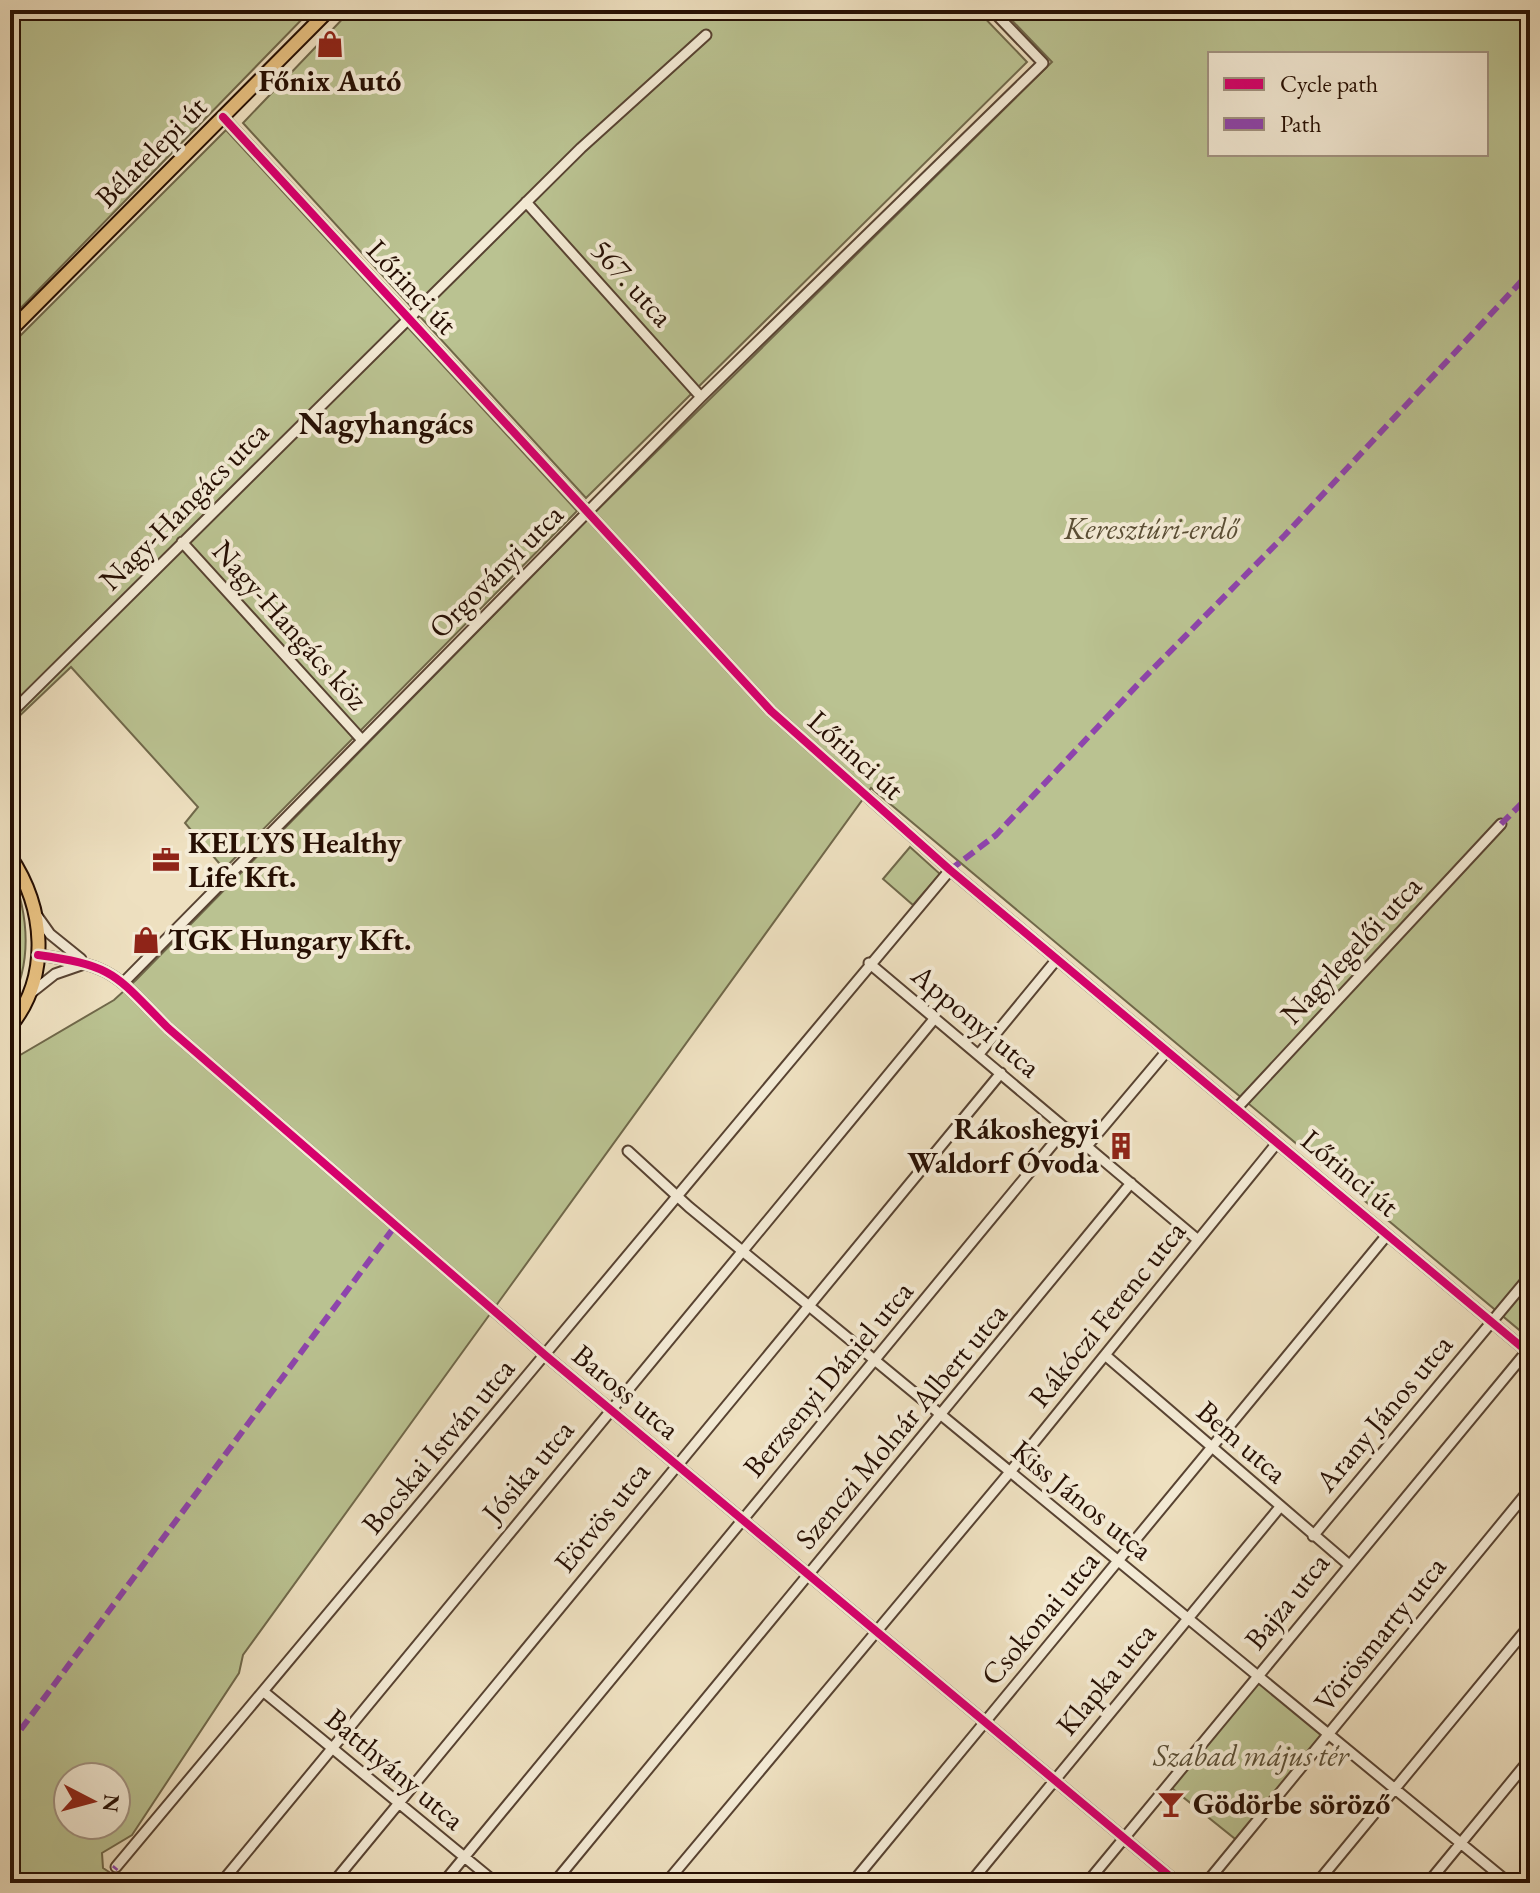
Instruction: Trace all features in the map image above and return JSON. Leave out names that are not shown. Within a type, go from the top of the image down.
[{"type":"main road","name":"Bélatelepi út","points":[[10,331],[329,10]]},
{"type":"main road","name":"Baross utca","points":[[10,856],[29,887],[36,913],[38,955]]},
{"type":"main road","points":[[10,1027],[29,995],[38,955]]},
{"type":"street","name":"Orgoványi utca","points":[[124,982],[701,397],[1043,63],[992,10]]},
{"type":"street","name":"Nagy-Hangács utca","points":[[10,714],[581,148],[706,35]]},
{"type":"street","name":"Lőrinci út","points":[[223,117],[771,711],[950,870],[1529,1352]]},
{"type":"street","name":"567. utca","points":[[526,202],[701,397]]},
{"type":"street","name":"Nagy-Hangács köz","points":[[182,542],[362,740]]},
{"type":"street","name":"Nagylegelői utca","points":[[1236,1109],[1501,824]]},
{"type":"street","name":"Bocskai István utca","points":[[116,1867],[869,963],[950,870]]},
{"type":"street","name":"Baross utca","points":[[36,913],[50,934],[87,963]]},
{"type":"street","name":"Baross utca","points":[[38,955],[101,967],[124,982],[168,1028],[545,1355],[1178,1883]]},
{"type":"street","points":[[979,1054],[1057,959]]},
{"type":"street","points":[[29,995],[55,974],[87,963]]},
{"type":"street","name":"Apponyi utca","points":[[869,963],[1198,1240]]},
{"type":"street","name":"Jósika utca","points":[[221,1883],[935,1018]]},
{"type":"street","points":[[1087,1146],[1167,1051]]},
{"type":"street","name":"Eötvös utca","points":[[333,1883],[1001,1073]]},
{"type":"street","name":"Berzsenyi Dániel utca","points":[[443,1883],[1066,1128]]},
{"type":"street","name":"Rákóczi Ferenc utca","points":[[666,1883],[1010,1472],[1277,1143]]},
{"type":"street","name":"Kiss János utca","points":[[628,1151],[940,1415],[1509,1883]]},
{"type":"street","name":"Szenczi Molnár Albert utca","points":[[554,1883],[1131,1183]]},
{"type":"street","name":"Csokonai utca","points":[[852,1883],[1387,1235]]},
{"type":"street","name":"Arany János utca","points":[[1313,1536],[1530,1276]]},
{"type":"street","name":"Bajza utca","points":[[1087,1883],[1348,1564],[1529,1352]]},
{"type":"street","name":"Bem utca","points":[[1105,1355],[1348,1564]]},
{"type":"street","name":"Vörösmarty utca","points":[[1206,1883],[1530,1489]]},
{"type":"street","name":"Klapka utca","points":[[970,1883],[1280,1507]]},
{"type":"street","points":[[1317,1883],[1530,1625]]},
{"type":"street","name":"Batthyány utca","points":[[264,1692],[496,1883]]},
{"type":"street","points":[[1428,1883],[1530,1759]]},
{"type":"green space","points":[[10,10],[311,10],[10,319]]},
{"type":"green space","points":[[351,10],[977,10],[1027,62],[586,498],[243,123]]},
{"type":"green space","name":"Keresztúri-erdő","points":[[1002,10],[1530,10],[1530,1339],[871,788],[243,1655],[239,1673],[132,1835],[132,1761],[52,1761],[52,1841],[122,1841],[102,1853],[103,1868],[126,1883],[10,1883],[10,1061],[114,1000],[579,528],[1052,62]]},
{"type":"green space","points":[[226,130],[577,511],[224,869],[185,823],[198,807],[71,667],[10,725],[10,346]]},
{"type":"green space","points":[[910,847],[940,874],[913,905],[883,879]]},
{"type":"green space","points":[[10,867],[21,901],[25,954],[10,1005]]},
{"type":"green space","name":"Szabad május tér","points":[[1257,1674],[1328,1734],[1239,1842],[1168,1785]]},
{"type":"marked path","points":[[950,870],[996,835],[1285,535],[1530,272]]},
{"type":"marked path","points":[[1501,824],[1530,795]]},
{"type":"marked path","points":[[10,1744],[395,1226]]},
{"type":"marked path","points":[[103,1883],[116,1867]]},
{"type":"cycle path","points":[[223,117],[771,711],[950,870],[1530,1354]]},
{"type":"cycle path","points":[[38,955],[99,969],[124,985],[168,1028],[545,1355],[1178,1883]]},
{"type":"place","name":"Főnix Autó","points":[[330,44]]},
{"type":"place","name":"KELLYS Healthy Life Kft.","points":[[166,860]]},
{"type":"place","name":"TGK Hungary Kft.","points":[[146,940]]},
{"type":"place","name":"Rákoshegyi Waldorf Óvoda","points":[[1121,1146]]},
{"type":"place","name":"Gödörbe söröző","points":[[1171,1804]]},
{"type":"district","name":"Nagyhangács","points":[[386,423]]}]
